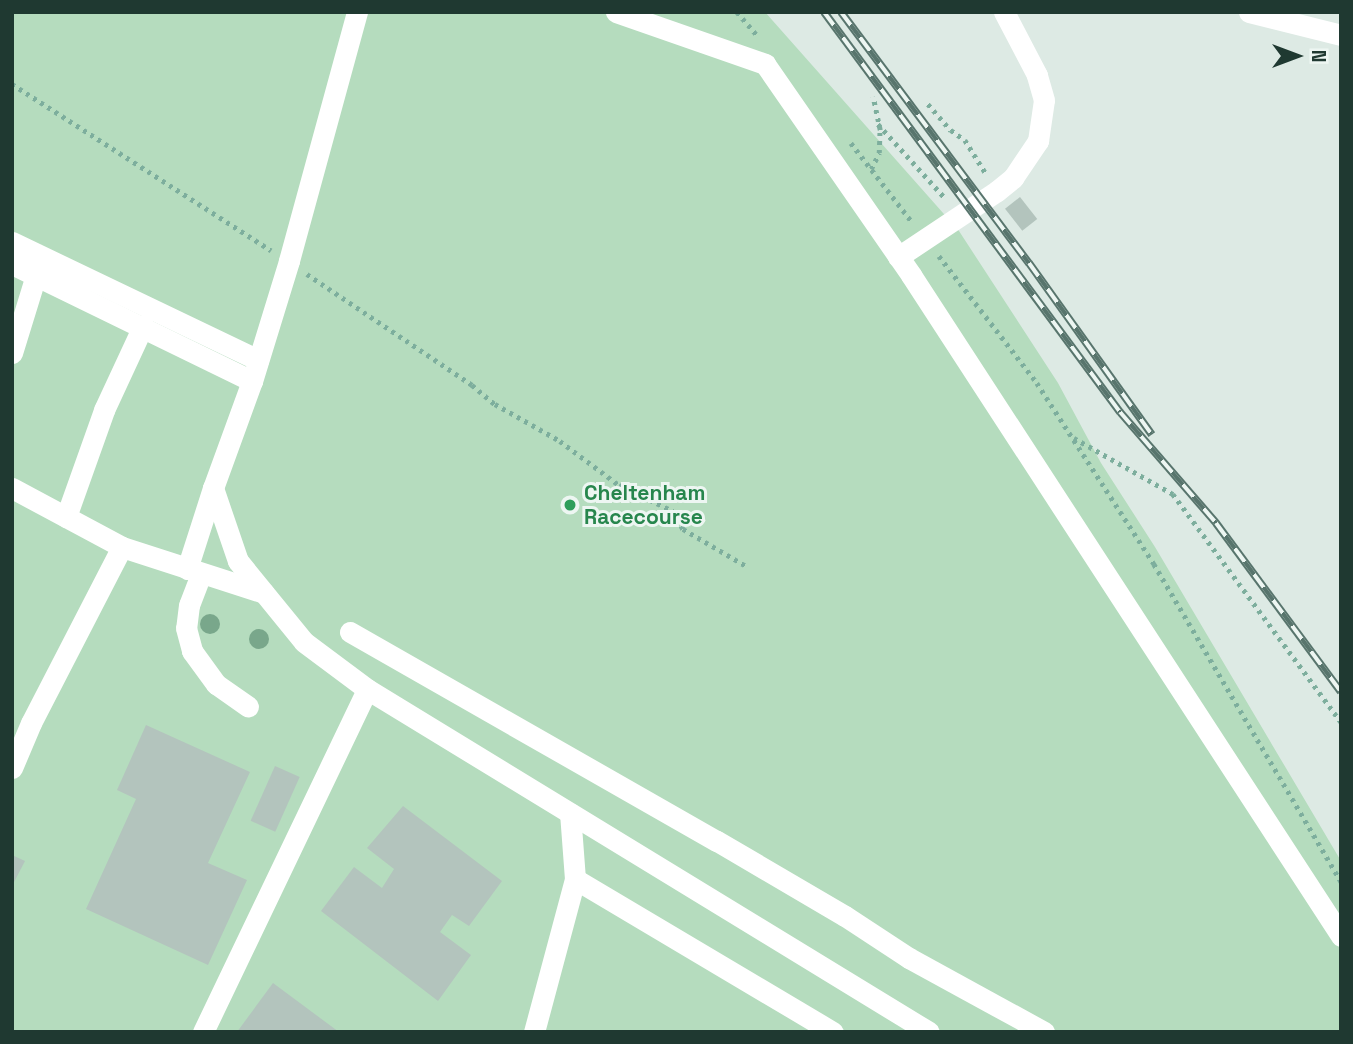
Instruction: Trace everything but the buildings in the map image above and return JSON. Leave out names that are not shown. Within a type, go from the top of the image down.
[{"type":"lane","points":[[248,706],[216,684],[192,651],[186,628],[188,605],[213,488],[255,371],[289,261],[357,12]]},
{"type":"lane","points":[[616,12],[765,64],[898,257],[1341,936]]},
{"type":"lane","points":[[898,257],[945,229],[998,191],[1013,178],[1033,150],[1041,126],[1044,100],[1037,75],[1004,12]]},
{"type":"lane","points":[[1249,12],[1341,35]]},
{"type":"lane","points":[[12,242],[255,371]]},
{"type":"lane","points":[[12,264],[143,326],[255,371]]},
{"type":"lane","points":[[12,353],[36,275]]},
{"type":"lane","points":[[66,517],[104,410],[143,326]]},
{"type":"lane","points":[[12,488],[122,547],[264,593]]},
{"type":"lane","points":[[213,488],[238,561],[304,642],[367,689],[929,1032]]},
{"type":"lane","points":[[12,768],[22,718],[122,547]]},
{"type":"lane","points":[[350,632],[737,853],[936,973],[1044,1032]]},
{"type":"lane","points":[[203,1032],[367,689]]},
{"type":"lane","points":[[534,1032],[575,879],[570,813]]},
{"type":"lane","points":[[575,879],[833,1032]]},
{"type":"path","points":[[12,84],[289,261],[472,385],[495,404],[561,441],[619,485],[673,511],[683,528],[746,566]]},
{"type":"path","points":[[871,169],[879,153],[873,97]]},
{"type":"path","points":[[928,104],[951,130],[965,140],[998,191]]},
{"type":"path","points":[[878,124],[950,203],[936,215],[945,229]]},
{"type":"path","points":[[1341,722],[1174,494],[1073,438],[1154,564],[1341,882]]},
{"type":"green space","name":"Cheltenham Racecourse","points":[[12,12],[765,12],[959,231],[1058,383],[1101,463],[1155,547],[1341,861],[1341,1032],[12,1032]]},
{"type":"railway","points":[[824,12],[1120,412],[1216,523],[1341,692]]},
{"type":"railway","points":[[841,12],[1029,263],[1152,435]]},
{"type":"place","name":"Cheltenham Racecourse","points":[[570,505]]}]
